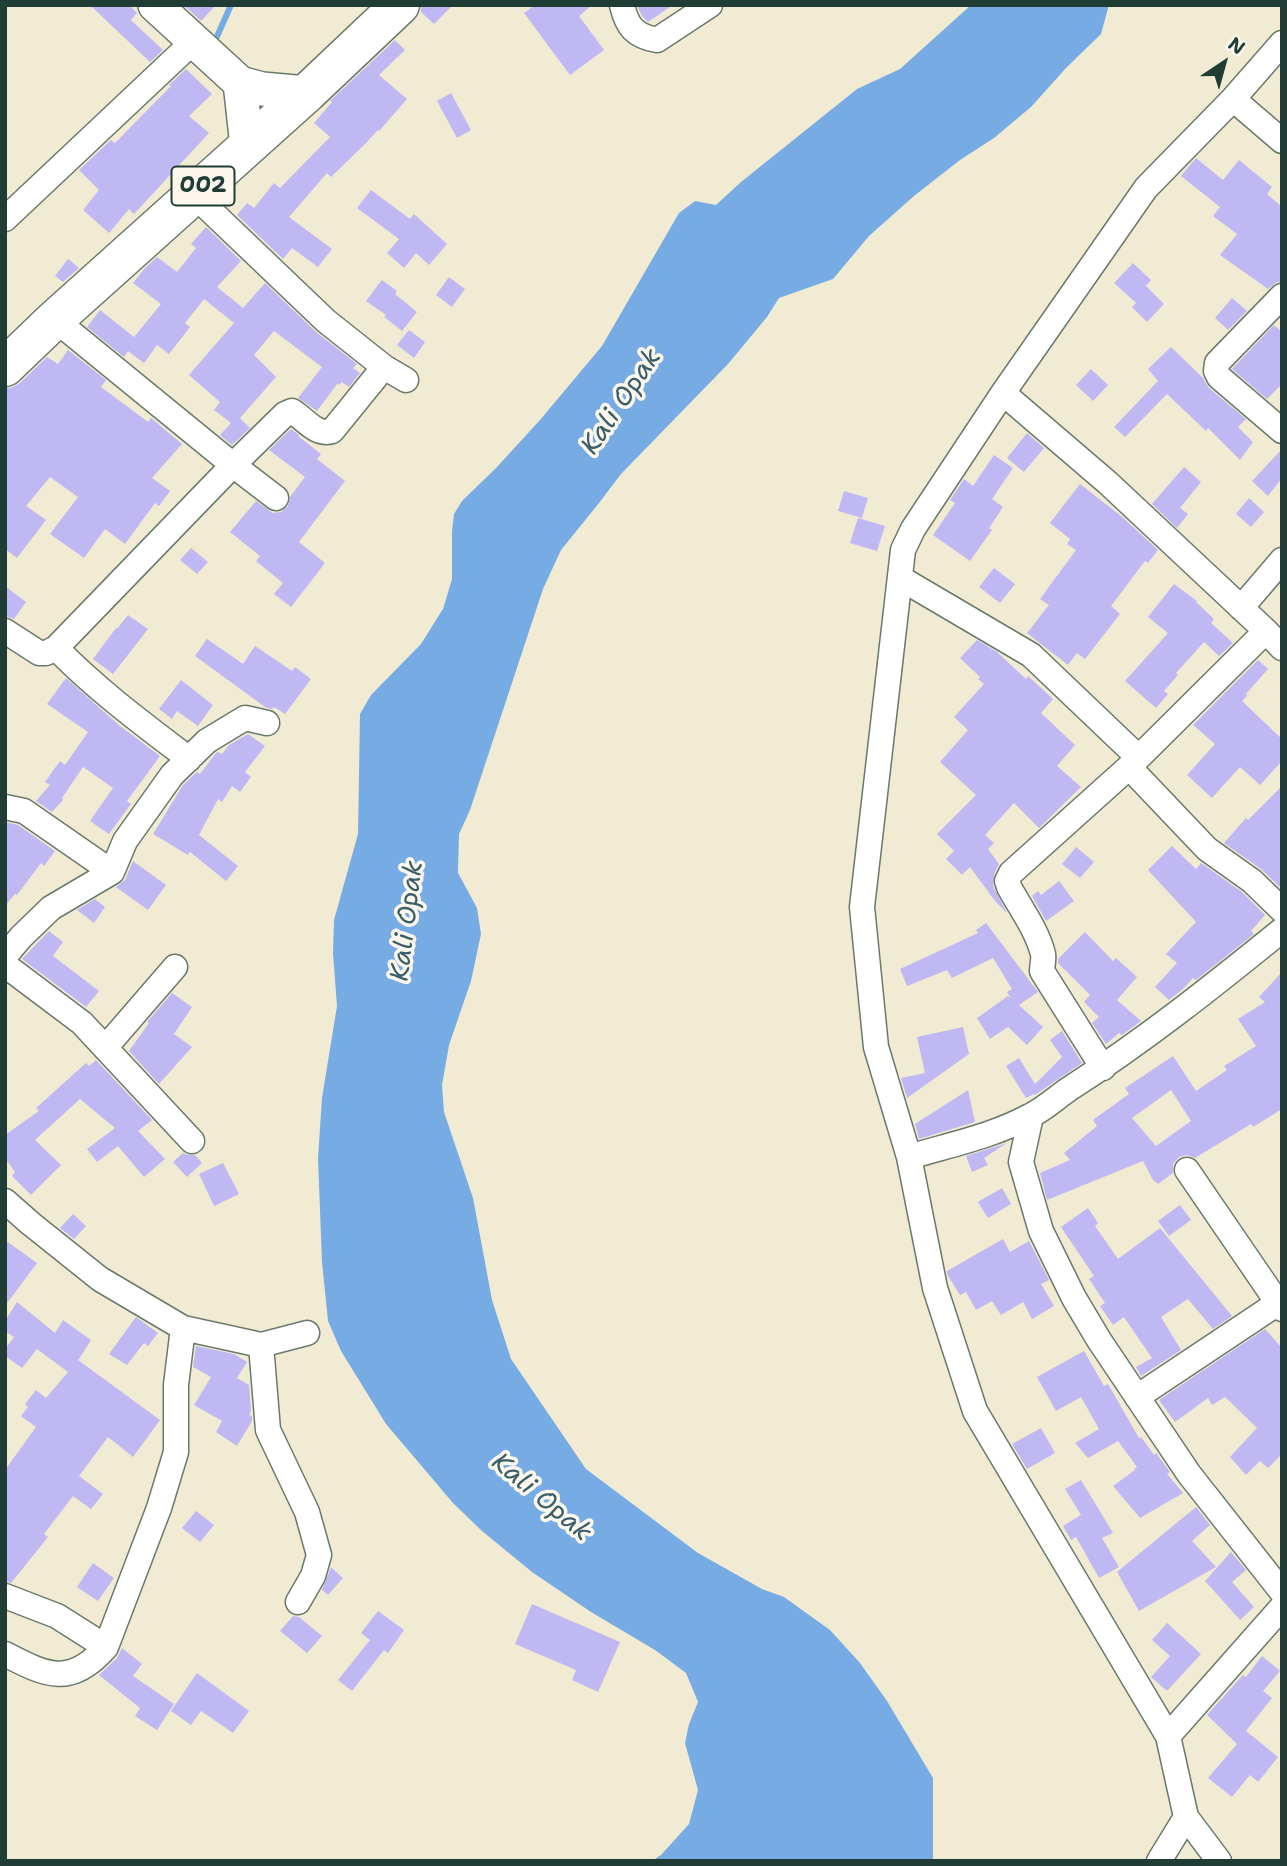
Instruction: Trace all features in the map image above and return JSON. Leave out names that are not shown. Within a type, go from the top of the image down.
[{"type":"main road","points":[[155,5],[240,83],[262,89],[307,93]]},
{"type":"main road","name":"002","points":[[5,367],[400,5]]},
{"type":"main road","points":[[240,83],[247,146]]},
{"type":"street","points":[[622,5],[631,28],[644,38],[657,40],[710,5]]},
{"type":"street","points":[[5,219],[194,41]]},
{"type":"street","points":[[1219,1861],[1186,1817],[1168,1735],[975,1411],[935,1288],[909,1157],[876,1046],[862,907],[900,578],[904,550],[913,529],[1003,393],[1146,188],[1233,99],[1282,43]]},
{"type":"street","points":[[1233,99],[1282,141]]},
{"type":"street","points":[[193,194],[326,321],[384,368],[406,380]]},
{"type":"street","points":[[1282,296],[1216,367],[1219,377],[1282,431]]},
{"type":"street","points":[[53,321],[69,331],[276,498]]},
{"type":"street","points":[[5,631],[39,653],[56,648],[285,414],[292,411],[318,431],[332,431],[384,368]]},
{"type":"street","points":[[1003,393],[1108,482],[1274,640],[1133,762],[1011,873],[1007,881],[1036,936],[1044,960],[1042,971],[1103,1068]]},
{"type":"street","points":[[1241,608],[1282,560]]},
{"type":"street","points":[[900,578],[1031,655],[1133,762],[1207,849],[1252,881],[1282,910]]},
{"type":"street","points":[[56,648],[86,678],[189,759]]},
{"type":"street","points":[[5,956],[51,908],[112,872],[125,841],[172,775],[207,741],[245,718],[267,723]]},
{"type":"street","points":[[5,807],[24,811],[112,872]]},
{"type":"street","points":[[909,1157],[993,1131],[1031,1116],[1103,1068],[1208,991],[1282,930]]},
{"type":"street","points":[[5,965],[82,1023],[192,1141]]},
{"type":"street","points":[[105,1048],[175,967]]},
{"type":"street","points":[[1031,1116],[1021,1163],[1041,1231],[1074,1298],[1098,1340],[1189,1474],[1282,1592]]},
{"type":"street","points":[[1137,1397],[1280,1306],[1272,1275],[1186,1170]]},
{"type":"street","points":[[5,1200],[100,1279],[183,1328],[261,1345],[307,1333]]},
{"type":"street","points":[[5,1654],[34,1669],[69,1674],[95,1660],[106,1647],[159,1508],[176,1452],[176,1385],[183,1328]]},
{"type":"street","points":[[261,1345],[268,1430],[307,1512],[318,1555],[313,1576],[298,1602]]},
{"type":"street","points":[[5,1596],[57,1616],[106,1647]]},
{"type":"street","points":[[1168,1735],[1282,1607]]},
{"type":"street","points":[[1159,1861],[1186,1817]]},
{"type":"water","name":"Kali Opak","points":[[971,5],[1109,5],[1101,34],[1031,107],[994,138],[960,160],[914,196],[869,236],[833,279],[779,298],[767,317],[728,364],[621,474],[561,550],[543,589],[470,810],[459,834],[458,873],[477,908],[481,934],[471,981],[449,1045],[442,1085],[444,1112],[473,1198],[492,1300],[511,1359],[586,1469],[698,1553],[762,1589],[784,1597],[830,1630],[860,1663],[887,1701],[933,1778],[933,1861],[652,1861],[661,1855],[689,1824],[698,1790],[685,1743],[698,1702],[686,1673],[655,1650],[591,1612],[532,1572],[453,1503],[386,1424],[341,1351],[328,1321],[322,1262],[318,1158],[322,1098],[337,1006],[333,953],[334,920],[358,834],[360,714],[371,695],[421,644],[443,609],[452,579],[454,514],[462,501],[540,420],[602,346],[679,213],[695,201],[716,205],[857,89],[900,69]]},
{"type":"building","points":[[90,5],[129,5],[137,13],[131,20],[163,50],[150,62]]},
{"type":"building","points":[[184,5],[216,5],[201,21]]},
{"type":"building","points":[[421,5],[453,5],[434,24],[421,12]]},
{"type":"building","points":[[535,5],[592,5],[579,16],[604,50],[570,75],[524,13]]},
{"type":"building","points":[[637,5],[673,5],[648,22]]},
{"type":"building","points":[[395,40],[405,50],[379,75],[407,99],[379,131],[331,177],[327,173],[289,217],[332,249],[318,267],[292,248],[283,259],[237,215],[247,203],[254,208],[274,183],[280,188],[330,137],[314,123],[332,102],[330,101]]},
{"type":"building","points":[[186,69],[212,94],[189,116],[209,133],[134,214],[129,209],[109,233],[83,210],[99,190],[79,170],[111,140],[115,143]]},
{"type":"building","points":[[451,93],[471,130],[457,138],[437,101]]},
{"type":"building","points":[[1196,158],[1223,180],[1239,160],[1272,187],[1267,194],[1282,207],[1282,282],[1277,282],[1268,289],[1220,255],[1237,234],[1213,216],[1220,207],[1181,176]]},
{"type":"building","points":[[371,190],[410,219],[414,214],[447,244],[429,265],[416,253],[404,268],[387,253],[399,239],[357,208]]},
{"type":"building","points":[[206,227],[241,261],[217,287],[243,308],[265,283],[316,332],[357,364],[353,368],[360,373],[349,387],[342,382],[339,385],[338,383],[317,411],[298,398],[322,367],[274,331],[254,355],[276,377],[240,418],[250,428],[232,445],[220,435],[231,423],[214,410],[220,402],[189,375],[234,323],[204,299],[185,323],[190,327],[169,354],[157,345],[144,363],[128,351],[124,357],[87,327],[100,310],[134,337],[161,304],[133,283],[157,257],[177,272],[196,248],[191,244]]},
{"type":"building","points":[[68,259],[79,268],[63,282],[55,276]]},
{"type":"building","points":[[1133,263],[1151,280],[1146,286],[1164,304],[1147,322],[1132,307],[1136,303],[1114,283]]},
{"type":"building","points":[[449,277],[465,289],[452,307],[436,295]]},
{"type":"building","points":[[382,280],[417,312],[402,331],[366,301]]},
{"type":"building","points":[[1232,298],[1247,311],[1228,330],[1215,318]]},
{"type":"building","points":[[1274,325],[1282,332],[1282,384],[1267,399],[1232,369]]},
{"type":"building","points":[[409,330],[425,342],[414,358],[397,345]]},
{"type":"building","points":[[1171,347],[1203,378],[1209,388],[1246,419],[1238,427],[1253,442],[1240,460],[1208,428],[1206,431],[1167,394],[1125,437],[1114,427],[1158,381],[1148,369]]},
{"type":"building","points":[[68,350],[106,380],[101,387],[148,422],[151,418],[182,444],[152,478],[170,491],[159,506],[155,503],[125,544],[105,529],[84,558],[50,534],[78,497],[50,477],[26,506],[46,520],[17,558],[5,549],[5,388],[20,383],[47,357],[58,364]]},
{"type":"building","points":[[1091,369],[1108,385],[1093,401],[1076,385]]},
{"type":"building","points":[[291,429],[321,454],[317,459],[345,481],[299,542],[325,563],[291,607],[274,594],[283,583],[256,561],[260,556],[230,532],[256,501],[273,513],[281,512],[288,506],[290,497],[305,477],[269,450]]},
{"type":"building","points":[[1027,433],[1044,448],[1024,472],[1007,458]]},
{"type":"building","points":[[1282,449],[1282,478],[1268,496],[1252,481]]},
{"type":"building","points":[[994,455],[1013,468],[992,499],[1003,507],[989,528],[992,530],[970,561],[933,535],[955,503],[950,500],[964,479],[973,486]]},
{"type":"building","points":[[1184,467],[1201,482],[1180,508],[1188,514],[1177,528],[1152,504]]},
{"type":"building","points":[[1080,484],[1158,550],[1148,563],[1145,561],[1111,606],[1120,614],[1085,659],[1077,653],[1068,665],[1027,633],[1049,605],[1040,599],[1076,550],[1067,544],[1070,539],[1050,523]]},
{"type":"building","points":[[844,491],[868,498],[862,518],[838,511]]},
{"type":"building","points":[[1249,498],[1264,512],[1251,527],[1236,514]]},
{"type":"building","points":[[858,518],[885,526],[877,551],[850,543]]},
{"type":"building","points":[[191,548],[208,562],[197,574],[180,560]]},
{"type":"building","points":[[994,568],[1015,584],[1000,603],[979,587]]},
{"type":"building","points":[[1174,584],[1197,601],[1214,619],[1211,623],[1233,643],[1219,656],[1204,642],[1176,673],[1178,675],[1164,691],[1168,694],[1156,708],[1125,681],[1168,633],[1148,617]]},
{"type":"building","points":[[5,586],[26,602],[14,619],[5,616]]},
{"type":"building","points":[[128,615],[148,629],[113,674],[93,659]]},
{"type":"building","points":[[207,639],[243,664],[255,646],[292,671],[295,667],[311,679],[285,714],[274,707],[265,707],[195,656]]},
{"type":"building","points":[[977,640],[997,652],[1026,679],[1028,676],[1053,699],[1041,713],[1075,745],[1057,766],[1081,787],[1039,828],[1014,803],[985,835],[994,843],[988,849],[999,864],[994,874],[993,886],[1007,913],[970,867],[962,875],[946,859],[954,851],[937,834],[976,795],[940,762],[968,730],[954,717],[984,684],[960,658]]},
{"type":"building","points":[[1258,660],[1268,669],[1242,701],[1282,739],[1282,761],[1260,785],[1240,767],[1212,798],[1187,775],[1215,744],[1193,725]]},
{"type":"building","points":[[66,678],[120,726],[160,756],[127,801],[131,804],[109,834],[90,821],[113,788],[83,767],[63,800],[52,812],[36,801],[50,785],[45,782],[60,761],[65,765],[88,732],[47,704]]},
{"type":"building","points":[[181,680],[213,705],[198,726],[177,711],[172,719],[159,709]]},
{"type":"building","points":[[248,734],[265,746],[245,772],[251,777],[240,792],[232,786],[222,802],[218,799],[199,835],[238,866],[226,881],[190,852],[188,855],[153,834],[183,785],[197,772],[200,774],[216,753],[222,754],[229,745]]},
{"type":"building","points":[[1282,786],[1282,889],[1261,869],[1224,843],[1246,818],[1248,820]]},
{"type":"building","points":[[5,822],[18,825],[55,851],[44,866],[41,863],[17,895],[5,906]]},
{"type":"building","points":[[1172,846],[1196,869],[1201,863],[1242,892],[1265,915],[1251,931],[1254,934],[1196,980],[1193,978],[1169,1000],[1155,987],[1177,963],[1166,954],[1196,922],[1148,870]]},
{"type":"building","points":[[1076,847],[1094,862],[1080,878],[1062,864]]},
{"type":"building","points":[[133,861],[166,885],[148,910],[116,887],[125,880]]},
{"type":"building","points":[[1059,881],[1074,901],[1046,921],[1032,896],[1038,891],[1041,895]]},
{"type":"building","points":[[95,899],[105,907],[94,923],[77,910]]},
{"type":"building","points":[[986,923],[1038,992],[1019,1005],[1043,1027],[1027,1045],[1008,1027],[990,1039],[977,1018],[1008,996],[1011,998],[1007,992],[1012,989],[993,958],[952,978],[947,970],[907,986],[900,969],[978,933],[976,930]]},
{"type":"building","points":[[49,931],[63,942],[53,956],[99,991],[86,1007],[22,959]]},
{"type":"building","points":[[1085,932],[1113,961],[1116,958],[1137,977],[1117,1000],[1141,1021],[1106,1044],[1092,1023],[1099,1017],[1084,1002],[1090,995],[1058,963],[1058,959]]},
{"type":"building","points":[[1282,972],[1282,1109],[1253,1127],[1251,1124],[1195,1158],[1187,1155],[1179,1157],[1173,1164],[1173,1173],[1158,1184],[1143,1161],[1047,1200],[1040,1173],[1070,1160],[1064,1153],[1097,1126],[1093,1120],[1129,1094],[1125,1088],[1173,1056],[1196,1091],[1227,1070],[1224,1066],[1256,1046],[1238,1019],[1265,1002],[1259,997]],"holes":[[[1171,1090],[1191,1121],[1156,1146],[1132,1118]]]},
{"type":"building","points":[[172,993],[192,1007],[174,1034],[192,1047],[159,1084],[129,1051],[149,1023],[147,1022]]},
{"type":"building","points":[[963,1027],[969,1054],[907,1098],[901,1078],[925,1073],[917,1037]]},
{"type":"building","points":[[1062,1031],[1082,1063],[1035,1095],[1026,1098],[1006,1066],[1019,1058],[1035,1084],[1062,1057],[1050,1040]]},
{"type":"building","points":[[96,1060],[152,1120],[138,1131],[165,1159],[144,1177],[118,1146],[97,1162],[87,1149],[115,1128],[80,1099],[35,1140],[61,1165],[31,1195],[12,1176],[15,1172],[5,1158],[5,1135],[39,1111],[36,1108],[86,1063],[89,1066]]},
{"type":"building","points":[[968,1090],[975,1122],[919,1139],[915,1124]]},
{"type":"building","points":[[1007,1143],[984,1158],[988,1165],[972,1172],[966,1156]]},
{"type":"building","points":[[183,1153],[195,1155],[202,1163],[187,1177],[173,1162]]},
{"type":"building","points":[[223,1163],[239,1194],[214,1206],[199,1174]]},
{"type":"building","points":[[1002,1188],[1011,1204],[988,1218],[978,1202]]},
{"type":"building","points":[[1180,1205],[1191,1220],[1169,1236],[1158,1221]]},
{"type":"building","points":[[1088,1208],[1098,1223],[1095,1226],[1118,1259],[1160,1228],[1232,1316],[1213,1329],[1188,1299],[1161,1317],[1181,1350],[1141,1376],[1136,1367],[1152,1358],[1124,1317],[1113,1325],[1100,1306],[1105,1303],[1089,1279],[1094,1276],[1061,1227]]},
{"type":"building","points":[[73,1214],[86,1226],[74,1239],[60,1228]]},
{"type":"building","points":[[1003,1239],[1010,1252],[1029,1241],[1049,1280],[1041,1284],[1054,1306],[1032,1319],[1023,1302],[1001,1315],[992,1301],[976,1310],[966,1292],[960,1295],[947,1274],[947,1271]]},
{"type":"building","points":[[5,1240],[37,1263],[5,1306]]},
{"type":"building","points":[[17,1302],[55,1333],[63,1320],[91,1340],[78,1360],[160,1420],[133,1457],[108,1437],[79,1476],[103,1494],[91,1509],[73,1496],[44,1534],[48,1537],[11,1583],[5,1581],[5,1470],[36,1427],[21,1416],[28,1407],[25,1404],[36,1390],[46,1398],[68,1372],[37,1349],[22,1368],[5,1356],[5,1349],[14,1337],[5,1331],[5,1321]]},
{"type":"building","points":[[136,1317],[158,1333],[148,1346],[144,1343],[127,1365],[109,1354]]},
{"type":"building","points":[[1265,1329],[1282,1348],[1282,1454],[1268,1468],[1260,1461],[1246,1475],[1230,1457],[1257,1428],[1225,1397],[1212,1405],[1208,1398],[1175,1422],[1159,1400]]},
{"type":"building","points":[[196,1346],[234,1354],[247,1362],[237,1378],[249,1385],[249,1415],[252,1416],[252,1421],[237,1446],[216,1432],[222,1421],[194,1405],[211,1377],[193,1367]]},
{"type":"building","points":[[1084,1351],[1104,1386],[1108,1384],[1139,1438],[1141,1437],[1154,1455],[1156,1453],[1170,1472],[1167,1474],[1183,1493],[1140,1518],[1113,1486],[1137,1467],[1118,1441],[1088,1458],[1075,1443],[1099,1429],[1081,1397],[1056,1411],[1037,1377]]},
{"type":"building","points":[[1041,1428],[1055,1453],[1027,1469],[1012,1444]]},
{"type":"building","points":[[1081,1480],[1113,1533],[1102,1538],[1119,1567],[1099,1578],[1076,1537],[1071,1540],[1063,1526],[1081,1515],[1065,1489]]},
{"type":"building","points":[[1196,1507],[1210,1525],[1192,1541],[1216,1567],[1139,1611],[1117,1572]]},
{"type":"building","points":[[196,1511],[214,1525],[200,1542],[182,1528]]},
{"type":"building","points":[[1231,1552],[1246,1570],[1232,1582],[1254,1607],[1240,1620],[1205,1581]]},
{"type":"building","points":[[93,1563],[114,1578],[98,1601],[77,1587]]},
{"type":"building","points":[[331,1567],[343,1578],[328,1595],[322,1590]]},
{"type":"building","points":[[532,1604],[620,1642],[598,1692],[572,1680],[576,1670],[515,1644]]},
{"type":"building","points":[[378,1611],[404,1630],[388,1653],[384,1650],[352,1691],[338,1680],[370,1640],[361,1633]]},
{"type":"building","points":[[293,1616],[299,1617],[322,1636],[307,1653],[280,1631]]},
{"type":"building","points":[[1167,1623],[1201,1654],[1167,1691],[1151,1677],[1170,1656],[1152,1640]]},
{"type":"building","points":[[122,1648],[142,1664],[133,1676],[174,1704],[157,1730],[135,1716],[140,1708],[99,1675],[117,1658]]},
{"type":"building","points":[[1262,1656],[1280,1671],[1263,1691],[1272,1698],[1246,1731],[1278,1757],[1258,1782],[1250,1775],[1232,1797],[1208,1778],[1237,1744],[1207,1715],[1243,1675],[1246,1677]]},
{"type":"building","points":[[197,1673],[249,1711],[233,1733],[201,1711],[191,1725],[171,1711]]},
{"type":"waterway","points":[[215,41],[231,5]]}]
